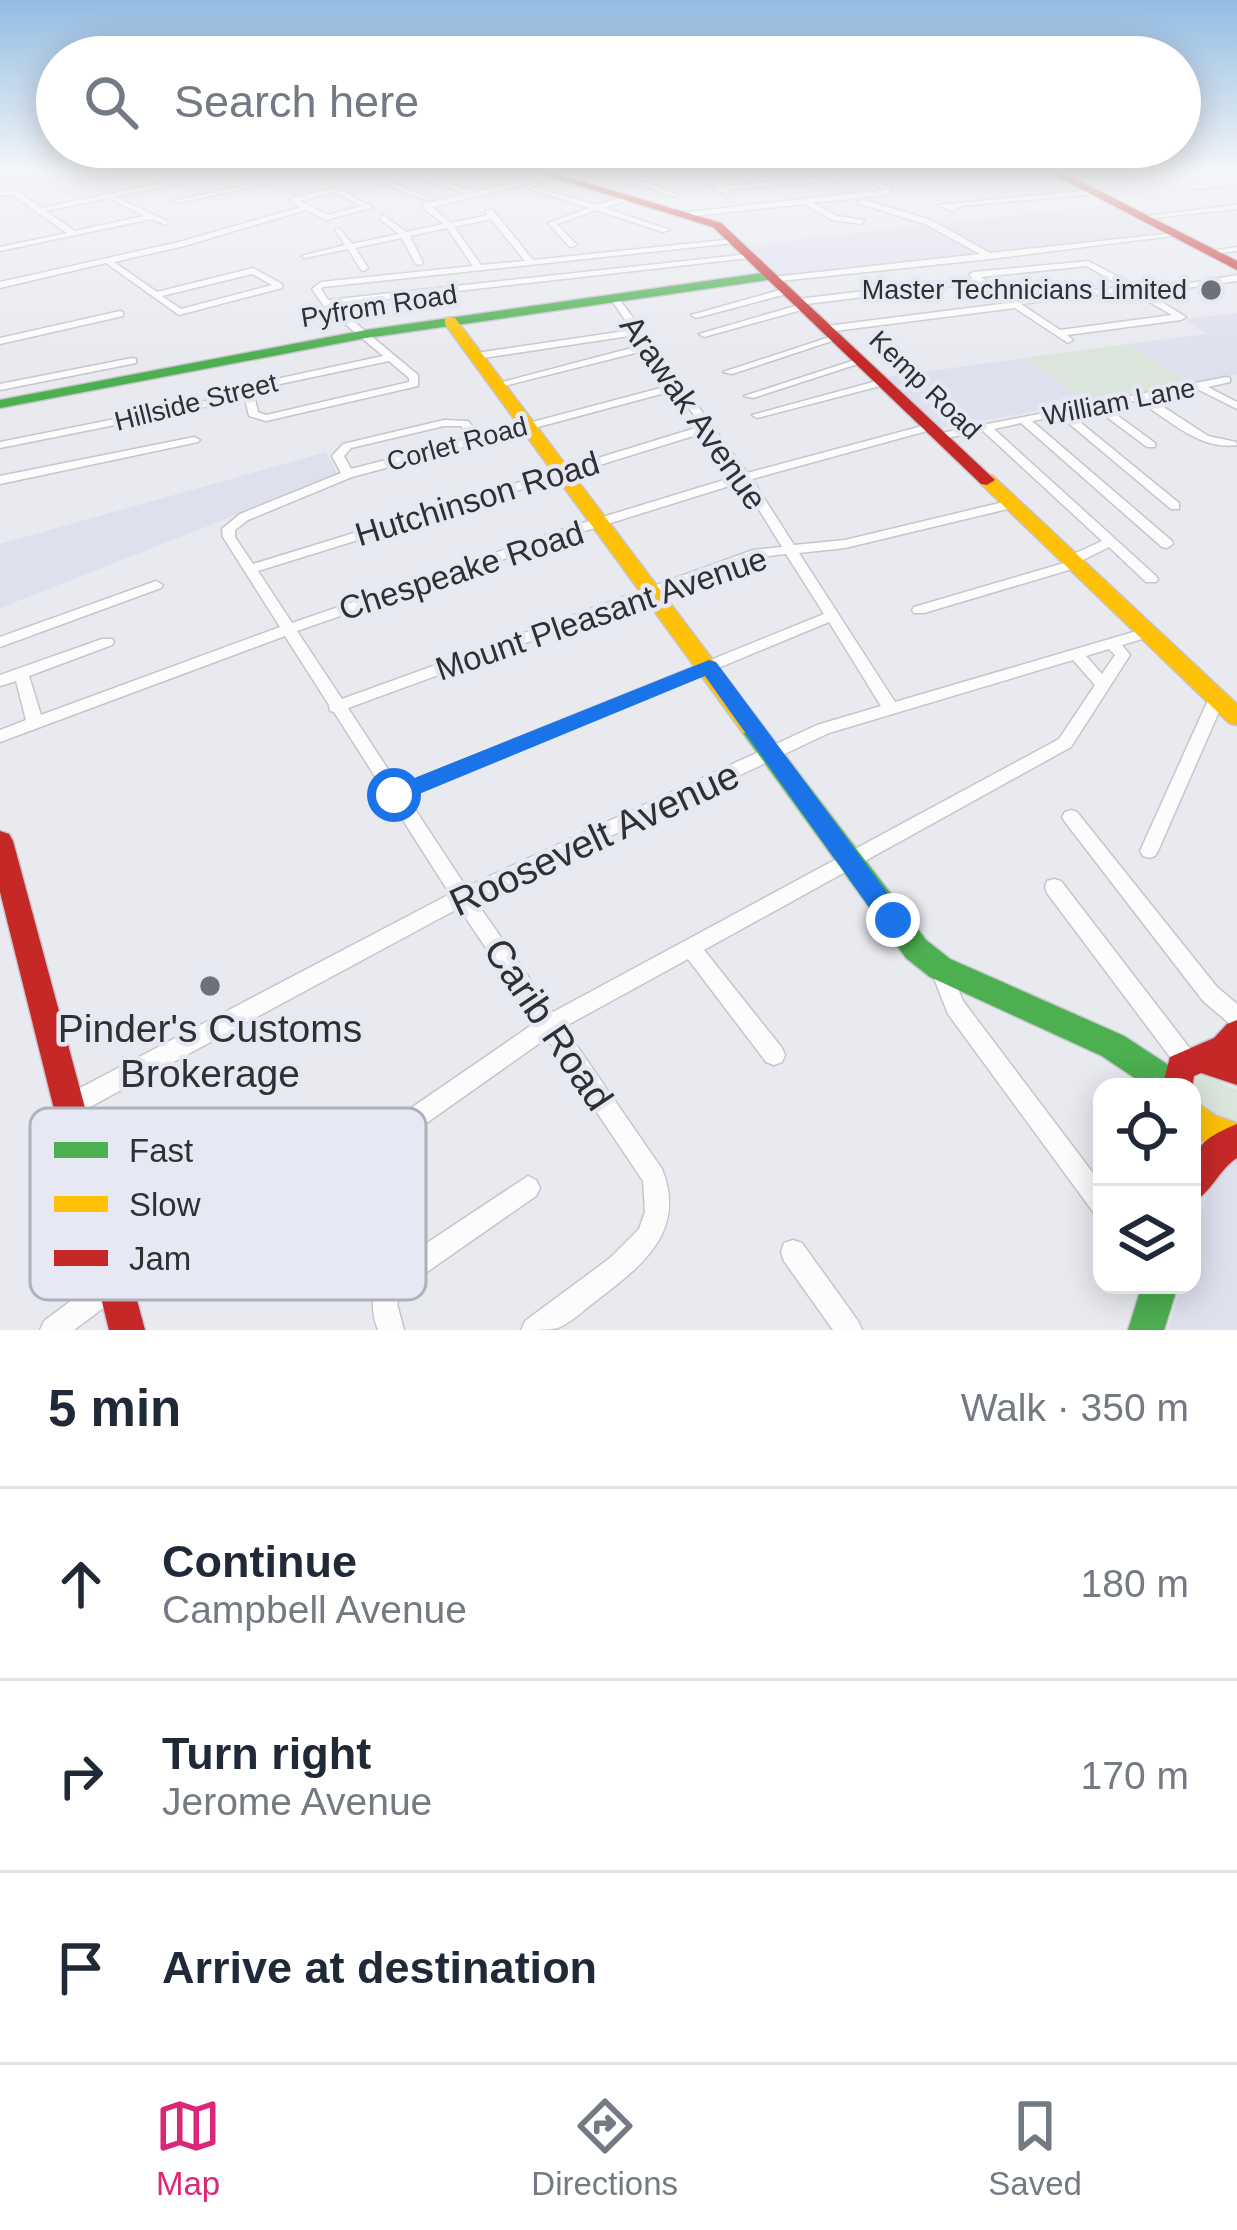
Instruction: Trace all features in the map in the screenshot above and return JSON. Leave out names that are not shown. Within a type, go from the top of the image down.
[{"type":"street","points":[[0,249],[83,232]]},
{"type":"street","points":[[0,285],[219,232]]},
{"type":"street","points":[[342,232],[364,268]]},
{"type":"street","points":[[400,232],[419,263]]},
{"type":"street","points":[[305,256],[419,232]]},
{"type":"street","points":[[454,232],[478,267]]},
{"type":"street","points":[[507,232],[530,261]]},
{"type":"street","points":[[561,232],[573,245]]},
{"type":"street","name":"Kemp Road","points":[[725,232],[1237,716]]},
{"type":"street","points":[[946,232],[989,257]]},
{"type":"street","points":[[1170,232],[1237,266]]},
{"type":"street","points":[[696,315],[786,291],[953,262],[1175,235]]},
{"type":"street","points":[[133,240],[148,252]]},
{"type":"street","points":[[249,395],[253,413],[266,418],[414,384],[414,377],[326,303],[316,289],[321,285],[530,261],[742,248]]},
{"type":"street","points":[[326,303],[742,248]]},
{"type":"street","points":[[1210,252],[1237,249]]},
{"type":"street","points":[[108,261],[172,310],[184,313],[279,284],[260,272],[248,271],[155,295]]},
{"type":"street","points":[[704,334],[786,291],[977,278],[1088,263],[1181,317],[1064,337],[977,278],[953,262]]},
{"type":"street","points":[[1172,287],[1237,278]]},
{"type":"street","points":[[728,372],[832,333],[1133,288]]},
{"type":"street","name":"Pyfrom Road","points":[[0,404],[450,321],[614,298],[786,291]]},
{"type":"street","name":"Arawak Avenue","points":[[614,298],[745,478],[890,707]]},
{"type":"street","points":[[0,341],[120,314]]},
{"type":"street","points":[[450,321],[916,949],[940,968],[1113,1046],[1184,1072],[1237,1070]]},
{"type":"street","points":[[476,356],[637,332]]},
{"type":"street","points":[[496,385],[650,346]]},
{"type":"street","name":"Hillside Street","points":[[0,445],[249,395],[256,386],[392,357]]},
{"type":"street","points":[[0,387],[132,361]]},
{"type":"street","points":[[749,396],[862,361]]},
{"type":"street","name":"William Lane","points":[[935,432],[986,428],[1226,380]]},
{"type":"street","points":[[757,415],[884,382]]},
{"type":"street","points":[[1199,386],[1237,406]]},
{"type":"street","name":"Corlet Road","points":[[244,517],[348,474],[676,387]]},
{"type":"street","points":[[1142,398],[1204,439],[1232,443]]},
{"type":"street","points":[[1100,406],[1151,445]]},
{"type":"street","points":[[1064,414],[1174,506]]},
{"type":"street","points":[[1025,421],[1167,544]]},
{"type":"street","points":[[348,474],[338,456],[347,446],[444,423],[464,423],[477,439]]},
{"type":"street","points":[[986,428],[1151,579]]},
{"type":"street","name":"Hutchinson Road","points":[[249,568],[706,429]]},
{"type":"street","name":"Chespeake Road","points":[[0,736],[286,628],[601,524],[745,478],[935,432]]},
{"type":"street","points":[[0,480],[194,440]]},
{"type":"street","points":[[1119,502],[1158,493]]},
{"type":"street","name":"Mount Pleasant Avenue","points":[[336,706],[758,554],[845,544],[1012,504]]},
{"type":"street","name":"Carib Road","points":[[244,517],[228,529],[229,537],[394,795],[654,1177],[655,1226],[639,1246],[534,1330]]},
{"type":"street","points":[[919,610],[1072,562],[1112,541]]},
{"type":"street","points":[[0,642],[156,585]]},
{"type":"street","points":[[394,795],[829,617]]},
{"type":"street","name":"Roosevelt Avenue","points":[[67,1107],[462,897],[823,729],[1147,634]]},
{"type":"street","points":[[0,681],[106,642]]},
{"type":"street","points":[[426,1110],[550,1024],[1054,751],[1065,743],[1124,655],[1114,644]]},
{"type":"street","points":[[1077,655],[1103,684]]},
{"type":"street","points":[[21,673],[35,723]]},
{"type":"street","points":[[1149,851],[1217,698]]},
{"type":"street","points":[[1071,817],[1210,994],[1237,1017]]},
{"type":"street","points":[[0,841],[67,1107]]},
{"type":"street","points":[[1054,886],[1184,1072]]},
{"type":"street","points":[[691,948],[774,1054]]},
{"type":"street","points":[[940,968],[955,1007],[1093,1193]]},
{"type":"street","points":[[1184,1072],[1224,1049],[1237,1034]]},
{"type":"street","points":[[1201,1123],[1237,1139]]},
{"type":"street","points":[[1201,1169],[1212,1155],[1237,1139]]},
{"type":"street","points":[[426,1258],[528,1188]]},
{"type":"street","points":[[794,1252],[849,1330]]},
{"type":"street","points":[[1146,1330],[1157,1294]]},
{"type":"street","points":[[53,1330],[93,1300]]},
{"type":"street","points":[[119,1300],[127,1330]]},
{"type":"street","points":[[384,1300],[392,1330]]},
{"type":"shaded area","points":[[865,232],[1166,232],[1175,237],[780,281],[743,246]]},
{"type":"shaded area","points":[[1237,313],[1237,375],[1190,383],[1127,344],[1206,334],[1184,319]]},
{"type":"shaded area","points":[[1127,344],[1190,383],[1089,402],[1025,358]]},
{"type":"shaded area","points":[[1025,358],[1089,402],[941,428],[886,377]]},
{"type":"shaded area","points":[[326,452],[338,475],[0,608],[0,544]]},
{"type":"shaded area","points":[[1204,1074],[1237,1090],[1237,1121],[1229,1123],[1201,1107],[1201,1078],[1197,1078]]},
{"type":"shaded area","points":[[1231,1109],[1237,1112],[1237,1330],[1168,1330],[1178,1294],[1201,1294],[1201,1214]]},
{"type":"traffic: fast","points":[[0,404],[366,334],[770,276]]},
{"type":"traffic: fast","points":[[751,727],[916,949],[940,968],[1113,1046],[1161,1078]]},
{"type":"traffic: fast","points":[[1146,1330],[1157,1294]]},
{"type":"traffic: slow","points":[[450,321],[751,727]]},
{"type":"traffic: slow","points":[[987,480],[1237,717]]},
{"type":"traffic: slow","points":[[1201,1123],[1237,1139]]},
{"type":"traffic: jam","points":[[724,232],[987,480]]},
{"type":"traffic: jam","points":[[1171,232],[1237,266]]},
{"type":"traffic: jam","points":[[0,841],[69,1108]]},
{"type":"traffic: jam","points":[[1200,1058],[1224,1049],[1237,1034]]},
{"type":"traffic: jam","points":[[1179,1078],[1181,1067],[1200,1058],[1237,1070]]},
{"type":"traffic: jam","points":[[1201,1172],[1212,1155],[1237,1140]]},
{"type":"traffic: jam","points":[[119,1300],[127,1330]]},
{"type":"place","name":"Master Technicians Limited","points":[[1211,290]]},
{"type":"place","name":"Pinder's Customs Brokerage","points":[[210,986]]},
{"type":"route","points":[[394,795],[709,667],[893,920]]}]
